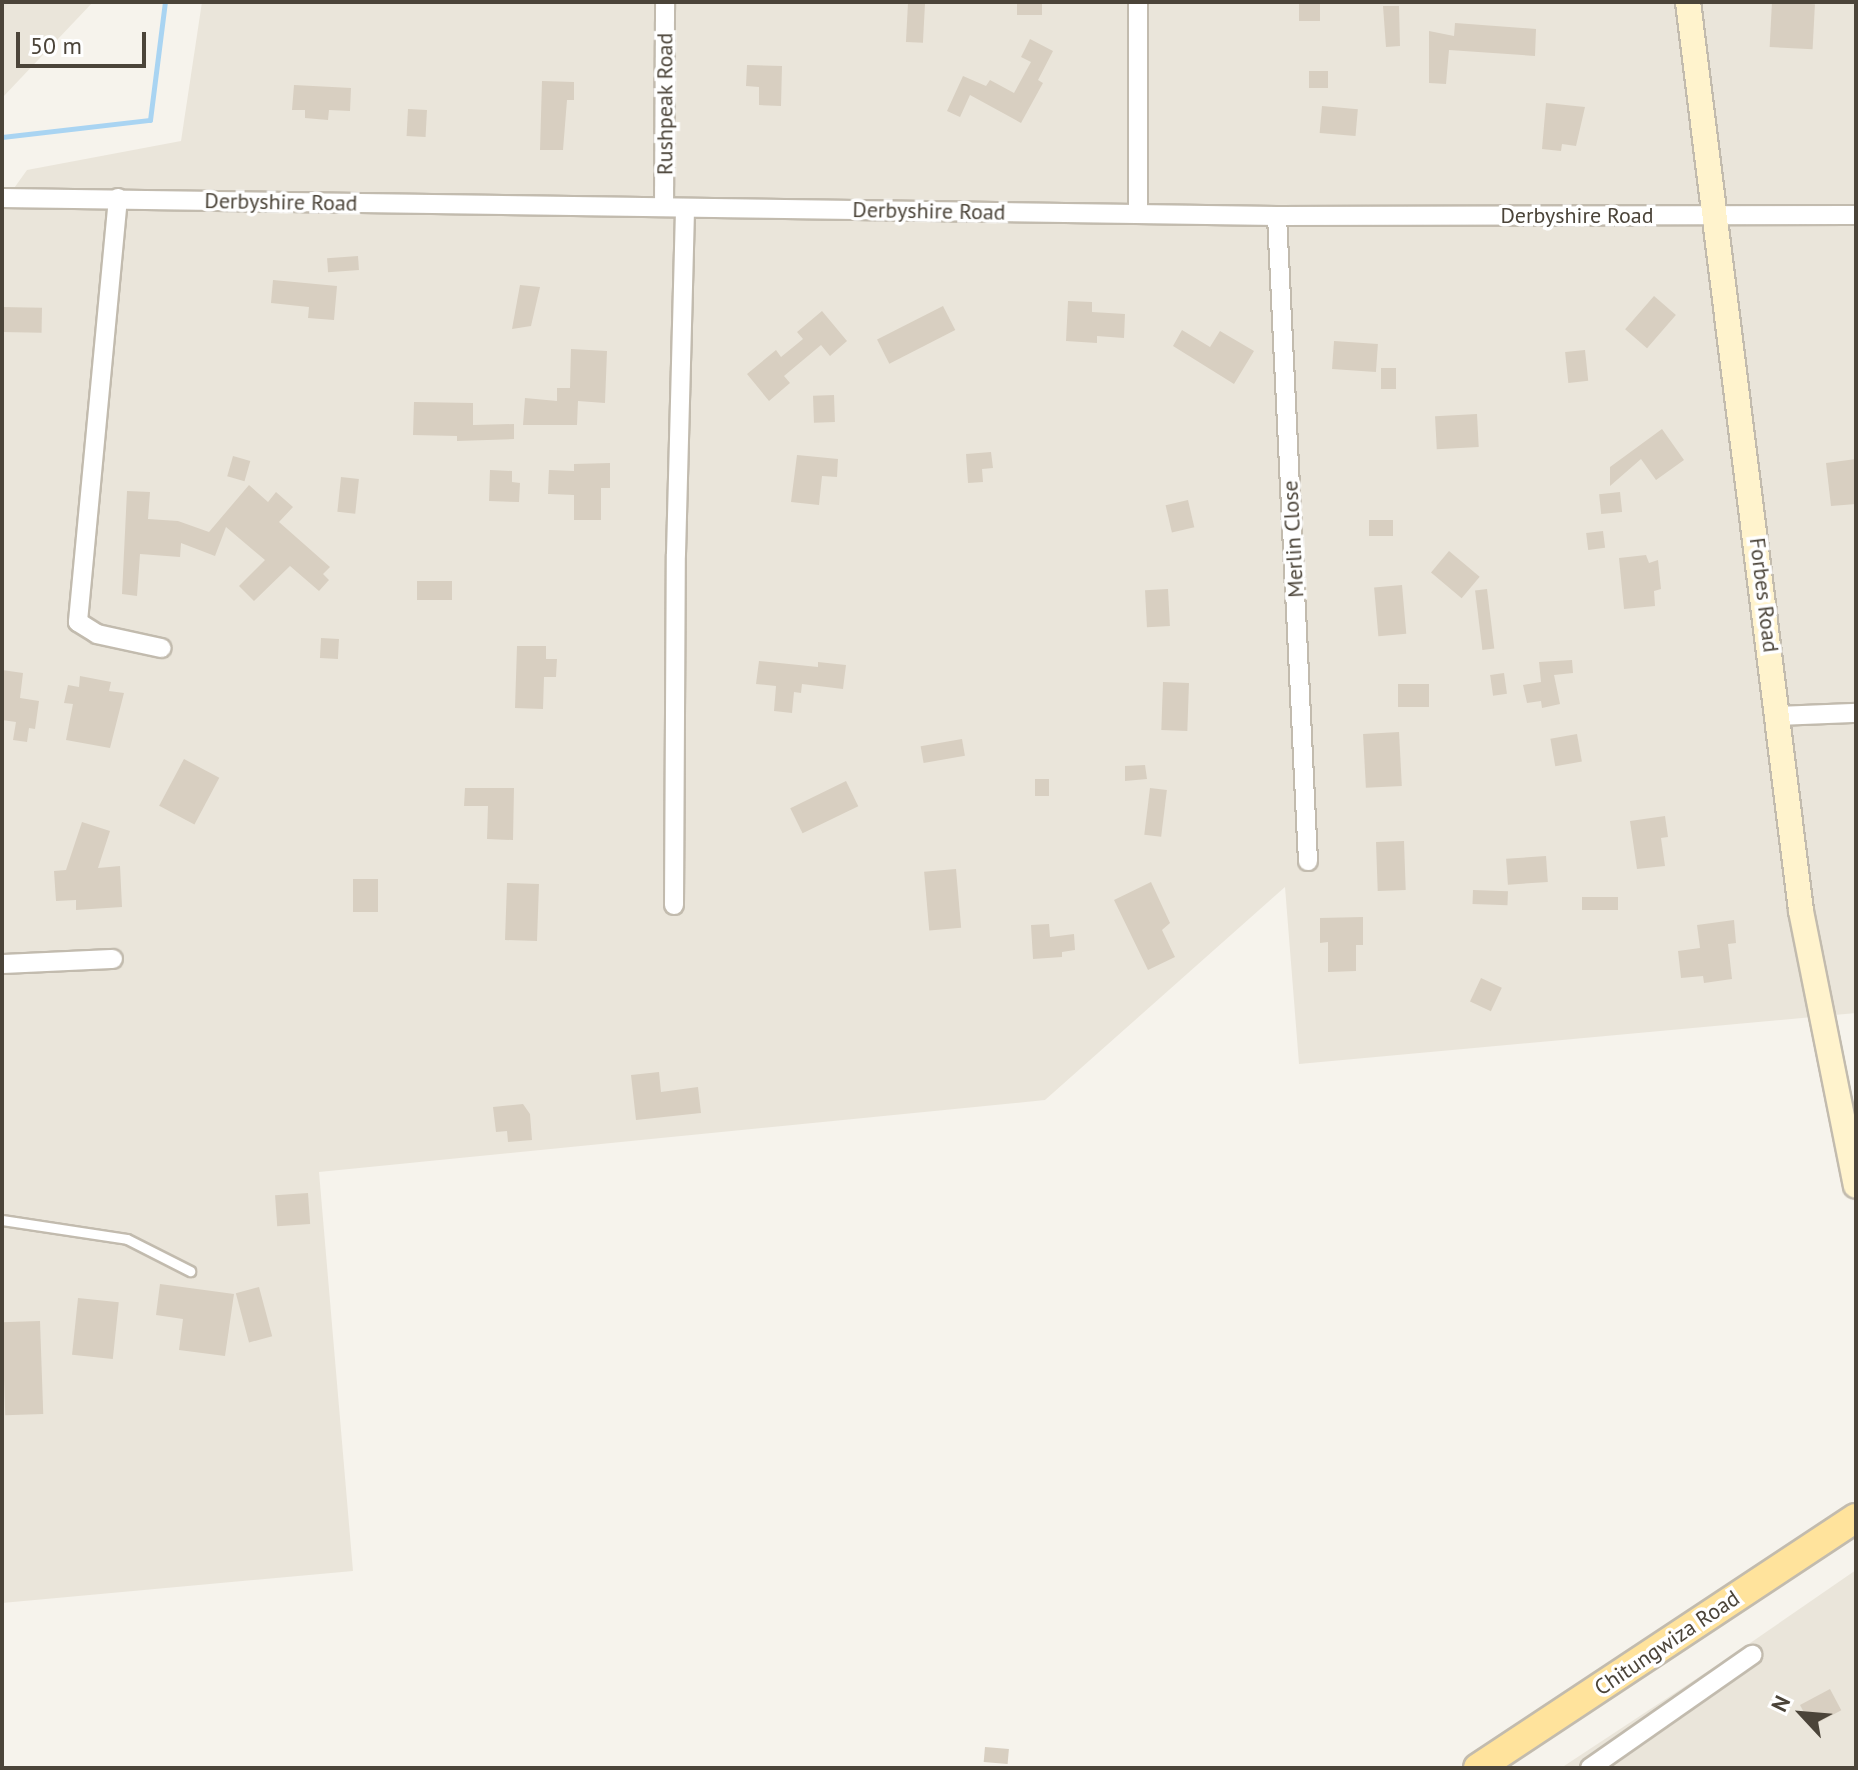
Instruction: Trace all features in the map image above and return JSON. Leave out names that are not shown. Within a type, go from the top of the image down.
[{"type":"main road","name":"Forbes Road","points":[[1688,2],[1807,950],[1856,1186]]},
{"type":"main road","name":"Chitungwiza Road","points":[[1478,1768],[1856,1518]]},
{"type":"street","name":"Rushpeak Road","points":[[664,207],[665,2]]},
{"type":"street","points":[[1138,2],[1138,213]]},
{"type":"street","name":"Derbyshire Road","points":[[2,198],[1277,216],[1856,215]]},
{"type":"street","points":[[118,198],[78,622],[97,634],[161,648]]},
{"type":"street","points":[[674,905],[676,554],[685,208]]},
{"type":"street","name":"Merlin Close","points":[[1277,216],[1308,861]]},
{"type":"street","points":[[1780,716],[1856,713]]},
{"type":"street","points":[[2,964],[113,959]]},
{"type":"street","points":[[1590,1768],[1752,1655]]},
{"type":"lane","points":[[2,1220],[127,1239],[190,1271]]},
{"type":"shaded area","points":[[2,2],[93,2],[2,98]]},
{"type":"shaded area","points":[[202,2],[1856,2],[1856,1013],[1299,1064],[1285,887],[1045,1100],[319,1172],[353,1571],[2,1603],[2,205],[27,170],[181,141]]},
{"type":"shaded area","points":[[1856,1570],[1856,1768],[1561,1768],[1740,1650]]},
{"type":"building","points":[[1017,2],[1042,2],[1042,15],[1017,15]]},
{"type":"building","points":[[1299,2],[1320,2],[1320,21],[1299,21]]},
{"type":"building","points":[[1772,2],[1815,4],[1813,49],[1770,47]]},
{"type":"building","points":[[908,3],[925,4],[923,43],[906,42]]},
{"type":"building","points":[[1383,6],[1399,6],[1400,46],[1386,47]]},
{"type":"building","points":[[1455,23],[1536,29],[1535,56],[1449,50],[1446,84],[1429,83],[1429,31],[1454,36]]},
{"type":"building","points":[[1030,39],[1053,51],[1038,80],[1043,83],[1021,123],[970,95],[960,117],[947,111],[963,76],[986,86],[990,80],[1014,93],[1031,62],[1021,57]]},
{"type":"building","points":[[747,65],[782,66],[781,106],[759,105],[759,87],[746,86]]},
{"type":"building","points":[[1309,71],[1328,71],[1328,88],[1309,88]]},
{"type":"building","points":[[542,81],[574,82],[574,100],[567,100],[563,150],[540,150]]},
{"type":"building","points":[[294,85],[351,88],[350,111],[329,110],[328,120],[305,118],[305,110],[292,110]]},
{"type":"building","points":[[1546,103],[1585,107],[1576,146],[1562,144],[1561,151],[1542,149]]},
{"type":"building","points":[[1322,106],[1358,109],[1356,136],[1320,133]]},
{"type":"building","points":[[408,109],[427,110],[426,137],[407,136]]},
{"type":"building","points":[[358,256],[359,270],[328,272],[327,258]]},
{"type":"building","points":[[273,280],[337,286],[334,320],[308,318],[309,307],[271,303]]},
{"type":"building","points":[[520,285],[540,287],[531,326],[512,329]]},
{"type":"building","points":[[1654,296],[1676,315],[1647,348],[1625,329]]},
{"type":"building","points":[[1068,301],[1092,302],[1092,312],[1125,314],[1124,338],[1097,336],[1097,343],[1066,341]]},
{"type":"building","points":[[943,306],[955,330],[889,364],[877,340]]},
{"type":"building","points":[[2,307],[42,308],[42,333],[2,332]]},
{"type":"building","points":[[822,311],[847,341],[830,356],[821,345],[784,376],[790,383],[769,401],[747,374],[776,350],[781,357],[803,339],[797,332]]},
{"type":"building","points":[[1182,330],[1210,347],[1220,331],[1254,351],[1234,384],[1173,346]]},
{"type":"building","points":[[1334,341],[1378,344],[1376,372],[1332,369]]},
{"type":"building","points":[[571,349],[607,351],[605,403],[578,401],[577,425],[523,425],[525,398],[557,401],[557,388],[570,388]]},
{"type":"building","points":[[1585,350],[1588,381],[1568,383],[1565,352]]},
{"type":"building","points":[[1381,368],[1396,368],[1396,389],[1381,389]]},
{"type":"building","points":[[834,395],[835,422],[814,423],[813,396]]},
{"type":"building","points":[[414,402],[473,403],[473,425],[514,424],[514,439],[457,441],[457,436],[413,435]]},
{"type":"building","points":[[1477,414],[1479,447],[1437,449],[1435,416]]},
{"type":"building","points":[[1662,429],[1684,460],[1656,480],[1641,459],[1610,486],[1610,467]]},
{"type":"building","points":[[991,452],[993,468],[982,469],[983,482],[968,483],[966,454]]},
{"type":"building","points":[[797,455],[838,459],[837,477],[822,476],[819,505],[791,502]]},
{"type":"building","points":[[233,456],[250,461],[245,481],[227,476]]},
{"type":"building","points":[[1856,459],[1856,504],[1831,506],[1826,463]]},
{"type":"building","points":[[610,463],[610,488],[601,488],[601,520],[574,520],[574,495],[548,494],[549,470],[574,471],[574,464]]},
{"type":"building","points":[[490,470],[512,471],[512,482],[520,483],[519,502],[489,501]]},
{"type":"building","points":[[341,477],[359,479],[355,514],[337,512]]},
{"type":"building","points":[[249,485],[268,502],[276,492],[293,507],[279,522],[330,567],[323,574],[329,580],[319,591],[290,566],[254,601],[239,586],[265,560],[226,527],[215,556],[181,543],[180,557],[140,554],[137,596],[122,594],[127,491],[150,492],[148,519],[178,521],[209,532]]},
{"type":"building","points":[[1620,492],[1622,512],[1601,514],[1599,494]]},
{"type":"building","points":[[1188,500],[1194,527],[1172,532],[1166,505]]},
{"type":"building","points":[[1369,520],[1393,520],[1393,536],[1369,536]]},
{"type":"building","points":[[1603,531],[1605,548],[1588,550],[1586,533]]},
{"type":"building","points":[[1449,551],[1480,577],[1462,598],[1431,572]]},
{"type":"building","points":[[1646,555],[1649,563],[1658,560],[1661,589],[1654,591],[1655,606],[1624,609],[1619,558]]},
{"type":"building","points":[[417,581],[452,581],[452,600],[417,600]]},
{"type":"building","points":[[1402,585],[1406,634],[1378,636],[1374,587]]},
{"type":"building","points":[[1168,589],[1170,626],[1147,627],[1145,590]]},
{"type":"building","points":[[1487,589],[1494,649],[1482,650],[1475,590]]},
{"type":"building","points":[[321,638],[339,639],[338,659],[320,658]]},
{"type":"building","points":[[517,646],[546,646],[546,659],[557,659],[556,677],[544,677],[543,709],[515,708]]},
{"type":"building","points":[[1572,660],[1573,673],[1554,675],[1560,704],[1542,708],[1541,701],[1527,703],[1523,685],[1541,682],[1539,662]]},
{"type":"building","points":[[759,661],[818,667],[818,662],[846,665],[843,689],[802,684],[801,693],[794,692],[792,713],[774,711],[776,686],[756,684]]},
{"type":"building","points":[[2,670],[23,673],[20,698],[39,701],[35,729],[29,728],[27,742],[13,740],[16,722],[2,720]]},
{"type":"building","points":[[1504,673],[1507,694],[1493,696],[1490,675]]},
{"type":"building","points":[[80,676],[111,682],[109,691],[124,693],[110,748],[66,740],[73,704],[64,703],[68,685],[79,687]]},
{"type":"building","points":[[1163,682],[1189,683],[1187,731],[1161,730]]},
{"type":"building","points":[[1398,684],[1429,684],[1429,707],[1398,707]]},
{"type":"building","points":[[1399,732],[1402,786],[1366,788],[1363,734]]},
{"type":"building","points":[[1577,734],[1582,762],[1555,766],[1550,739]]},
{"type":"building","points":[[962,739],[965,756],[924,763],[921,746]]},
{"type":"building","points":[[184,759],[219,778],[194,825],[159,806]]},
{"type":"building","points":[[1145,765],[1147,779],[1125,781],[1125,766]]},
{"type":"building","points":[[1035,779],[1049,779],[1049,796],[1035,796]]},
{"type":"building","points":[[846,781],[858,806],[803,833],[790,808]]},
{"type":"building","points":[[465,788],[514,788],[513,840],[487,839],[488,806],[464,806]]},
{"type":"building","points":[[1150,788],[1167,790],[1161,837],[1144,835]]},
{"type":"building","points":[[1665,816],[1668,837],[1661,838],[1665,866],[1637,869],[1630,821]]},
{"type":"building","points":[[82,822],[110,831],[98,868],[120,866],[122,907],[76,910],[76,900],[56,901],[54,871],[66,870]]},
{"type":"building","points":[[1404,841],[1406,890],[1378,891],[1376,842]]},
{"type":"building","points":[[1546,856],[1548,882],[1508,885],[1506,859]]},
{"type":"building","points":[[956,869],[961,928],[929,931],[924,872]]},
{"type":"building","points":[[353,879],[378,879],[378,912],[353,912]]},
{"type":"building","points":[[1151,882],[1170,923],[1162,930],[1175,957],[1148,970],[1114,900]]},
{"type":"building","points":[[507,883],[539,884],[537,941],[505,940]]},
{"type":"building","points":[[1473,890],[1508,891],[1507,905],[1473,904]]},
{"type":"building","points":[[1582,897],[1618,897],[1618,910],[1582,910]]},
{"type":"building","points":[[1363,917],[1363,945],[1356,945],[1356,971],[1328,972],[1328,942],[1320,943],[1320,918]]},
{"type":"building","points":[[1734,920],[1736,943],[1728,944],[1732,979],[1704,983],[1703,976],[1681,978],[1678,951],[1700,948],[1697,925]]},
{"type":"building","points":[[1049,924],[1050,937],[1074,934],[1075,950],[1062,952],[1062,957],[1033,959],[1031,925]]},
{"type":"building","points":[[1481,978],[1502,988],[1491,1011],[1470,1002]]},
{"type":"building","points":[[659,1072],[661,1092],[698,1087],[701,1113],[636,1120],[631,1075]]},
{"type":"building","points":[[523,1104],[530,1114],[532,1140],[508,1142],[507,1131],[496,1132],[493,1107]]},
{"type":"building","points":[[308,1193],[310,1224],[277,1226],[275,1195]]},
{"type":"building","points":[[160,1284],[234,1294],[225,1356],[179,1350],[183,1319],[156,1315]]},
{"type":"building","points":[[259,1287],[272,1336],[249,1342],[236,1293]]},
{"type":"building","points":[[78,1298],[119,1302],[113,1359],[72,1355]]},
{"type":"building","points":[[40,1321],[43,1414],[5,1415],[2,1322]]},
{"type":"building","points":[[1830,1689],[1841,1710],[1811,1726],[1800,1705]]},
{"type":"building","points":[[985,1747],[1009,1749],[1008,1764],[984,1762]]},
{"type":"waterway","points":[[2,137],[150,120],[165,2]]}]
